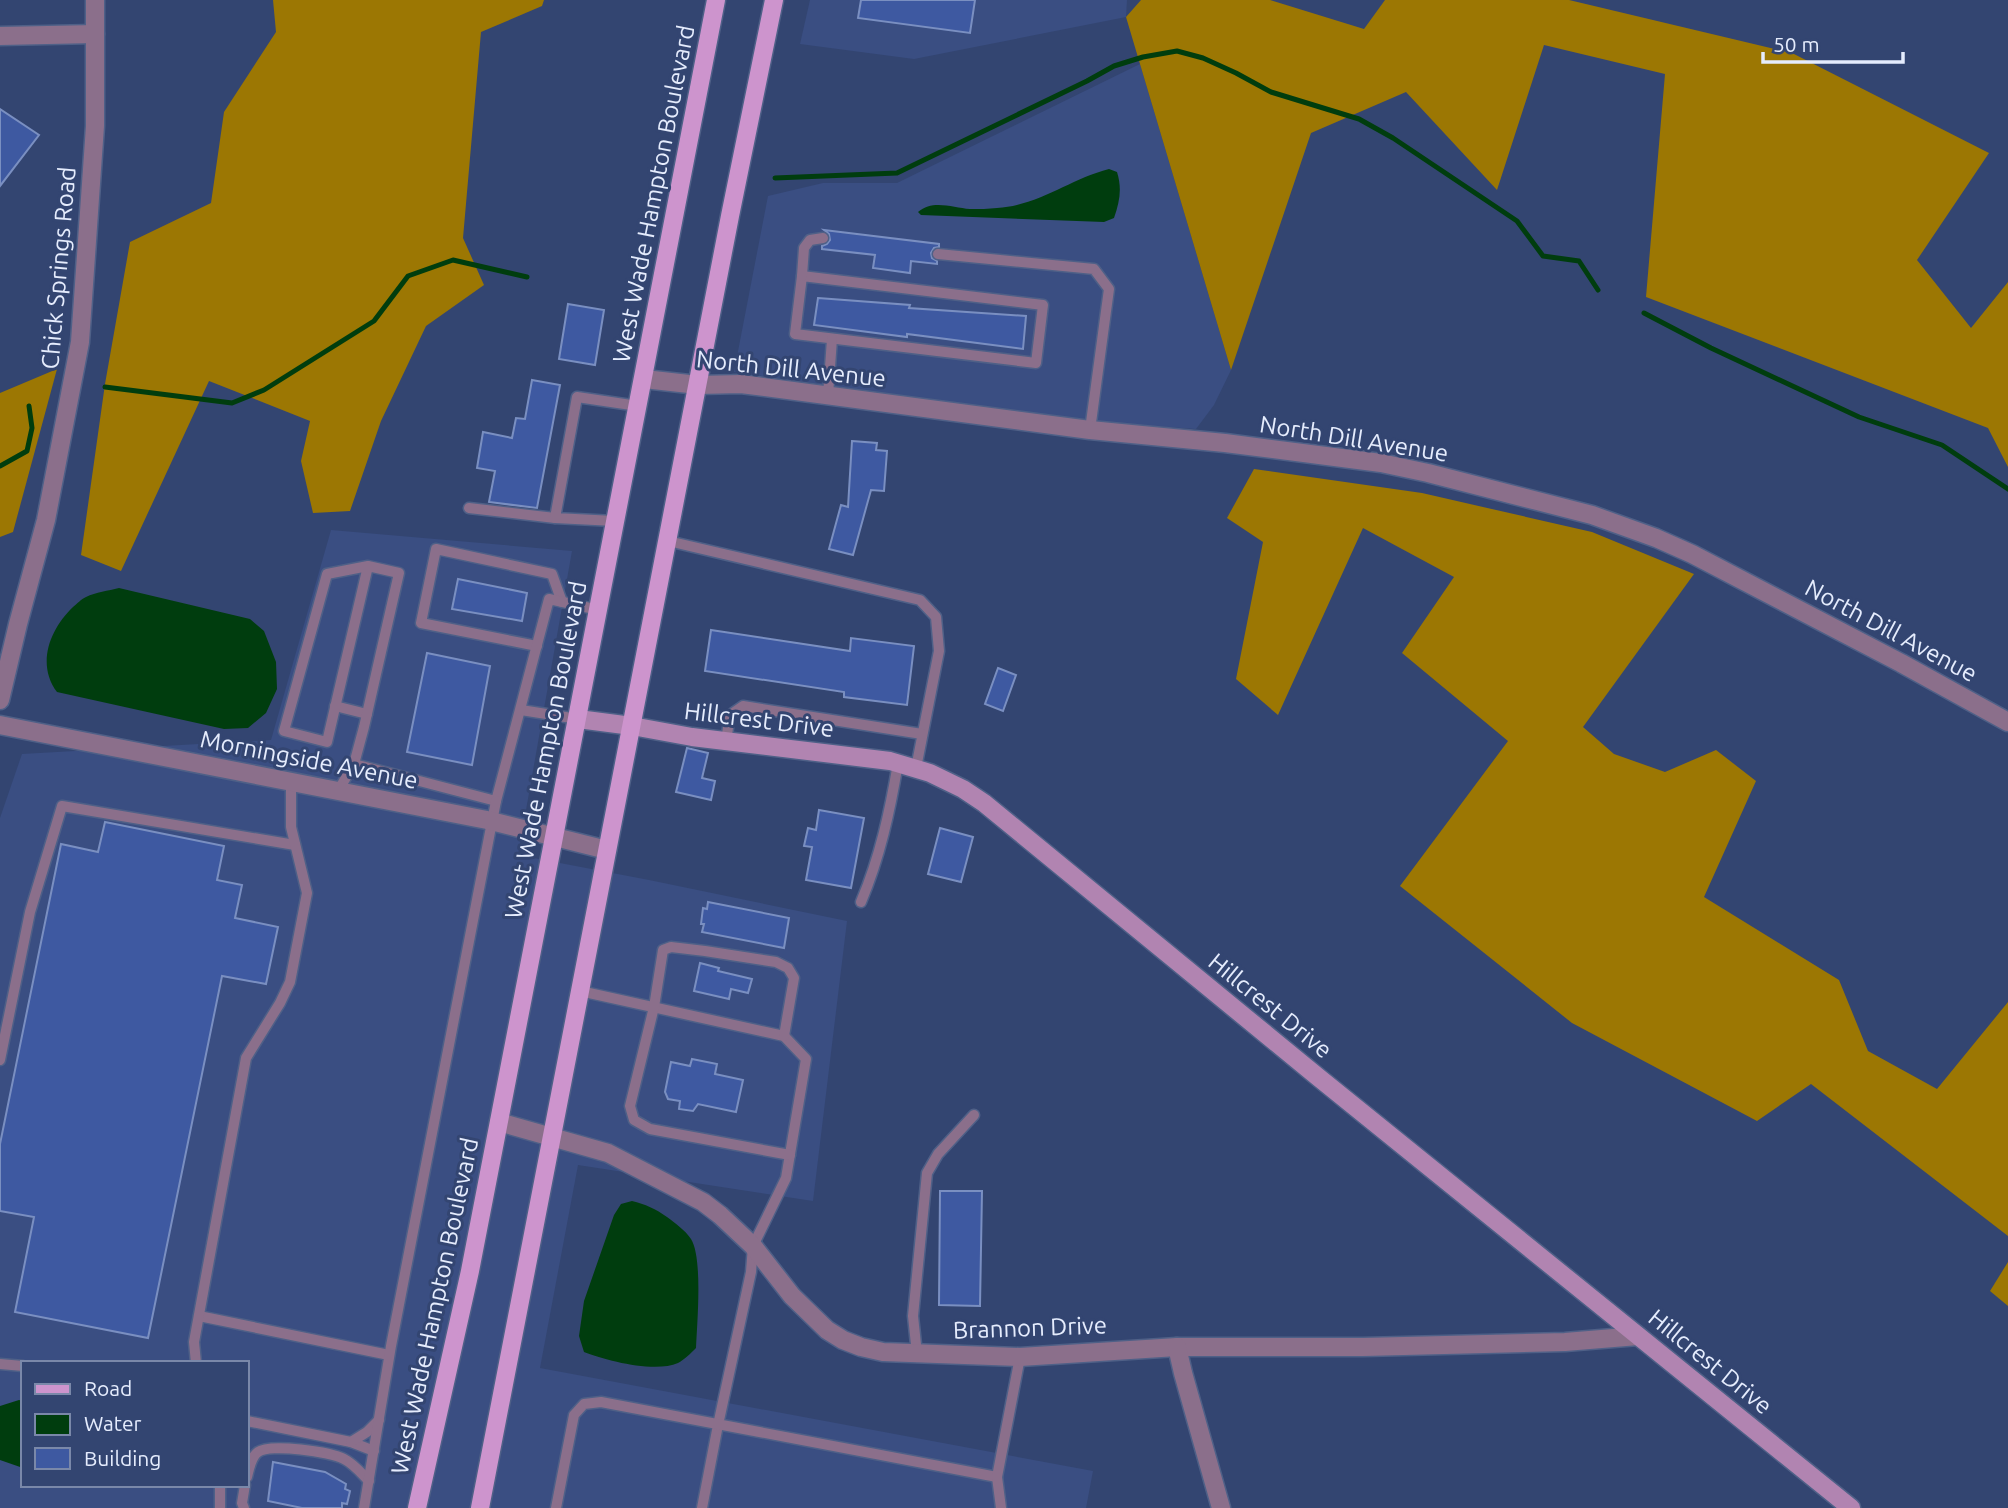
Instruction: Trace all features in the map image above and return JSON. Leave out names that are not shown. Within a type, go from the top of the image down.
[{"type":"main road","name":"West Wade Hampton Boulevard","points":[[417,1508],[470,1271],[716,0]]},
{"type":"main road","points":[[480,1508],[774,0]]},
{"type":"street","name":"Chick Springs Road","points":[[0,700],[46,520],[80,342],[95,126],[95,0]]},
{"type":"street","points":[[0,36],[95,34]]},
{"type":"street","name":"North Dill Avenue","points":[[643,379],[698,385],[741,384],[1090,430],[1381,463],[1441,477],[1592,515],[1657,538],[1901,663],[2008,722]]},
{"type":"street","name":"Hillcrest Drive","points":[[578,719],[907,765],[963,789],[984,803],[1851,1508]]},
{"type":"street","name":"Morningside Avenue","points":[[0,725],[492,821],[607,850]]},
{"type":"street","name":"Brannon Drive","points":[[499,1122],[608,1153],[685,1191],[720,1215],[753,1245],[792,1296],[827,1330],[861,1348],[917,1354],[1020,1357],[1177,1347],[1363,1347],[1565,1342],[1639,1336]]},
{"type":"street","points":[[1177,1347],[1220,1508]]},
{"type":"lane","points":[[802,276],[1043,305],[1036,363],[795,334],[804,248],[810,240],[823,238]]},
{"type":"lane","points":[[938,254],[1094,269],[1109,289],[1090,430]]},
{"type":"lane","points":[[828,395],[832,339]]},
{"type":"lane","points":[[555,518],[577,397],[638,406]]},
{"type":"lane","points":[[469,508],[555,518],[615,521]]},
{"type":"lane","points":[[668,541],[920,600],[936,617],[939,651],[922,734],[907,765],[888,817],[871,878],[861,902]]},
{"type":"lane","points":[[537,646],[421,623],[436,549],[552,574],[562,602]]},
{"type":"lane","points":[[338,791],[354,764],[399,573],[368,566],[327,574],[284,731],[327,742],[368,566]]},
{"type":"lane","points":[[364,1508],[389,1355],[496,801],[549,599],[599,610]]},
{"type":"lane","points":[[335,706],[367,714]]},
{"type":"lane","points":[[726,741],[730,715],[743,706],[922,734]]},
{"type":"lane","points":[[521,710],[578,719]]},
{"type":"lane","points":[[354,764],[496,801]]},
{"type":"lane","points":[[196,1361],[194,1342],[246,1058],[290,982],[307,892],[291,827],[291,782]]},
{"type":"lane","points":[[0,1060],[30,912],[62,806],[295,845]]},
{"type":"lane","points":[[784,1036],[794,978],[788,968],[776,962],[671,947],[663,950],[654,1007],[630,1106],[634,1120],[650,1129],[790,1155]]},
{"type":"lane","points":[[580,991],[784,1036],[806,1059],[786,1178],[753,1245],[751,1272],[702,1508]]},
{"type":"lane","points":[[917,1354],[913,1316],[927,1173],[937,1154],[974,1115]]},
{"type":"lane","points":[[199,1316],[389,1355]]},
{"type":"lane","points":[[1001,1508],[997,1477],[1020,1357]]},
{"type":"lane","points":[[0,1364],[21,1366]]},
{"type":"lane","points":[[556,1508],[574,1415],[584,1404],[601,1402],[997,1477]]},
{"type":"lane","points":[[351,1442],[379,1420]]},
{"type":"lane","points":[[248,1421],[351,1442],[374,1451]]},
{"type":"lane","points":[[248,1473],[258,1452],[275,1447],[343,1458],[369,1481]]},
{"type":"lane","points":[[219,1487],[219,1508]]},
{"type":"lane","points":[[244,1508],[242,1503],[245,1487]]},
{"type":"shaded area","points":[[273,0],[544,0],[542,6],[481,32],[463,238],[484,285],[426,326],[381,421],[350,511],[313,513],[301,461],[310,421],[209,381],[121,571],[81,555],[105,384],[130,242],[211,203],[224,112],[276,32]]},
{"type":"shaded area","points":[[810,0],[1127,0],[1126,17],[914,59],[800,44]]},
{"type":"shaded area","points":[[1141,0],[1270,0],[1364,29],[1385,0],[1569,0],[1792,53],[1989,153],[1917,260],[1971,328],[2008,282],[2008,467],[1988,428],[1646,297],[1665,74],[1544,45],[1497,190],[1406,92],[1311,133],[1231,370],[1126,17]]},
{"type":"shaded area","points":[[1140,64],[1231,370],[1214,405],[1196,429],[1091,422],[734,372],[768,196],[823,183],[897,183]]},
{"type":"shaded area","points":[[57,369],[13,532],[0,537],[0,393]]},
{"type":"shaded area","points":[[1254,469],[1422,493],[1592,532],[1694,574],[1583,727],[1614,754],[1665,772],[1716,750],[1756,781],[1704,897],[1839,980],[1868,1051],[1937,1089],[2008,1002],[2008,1236],[1811,1084],[1757,1121],[1572,1023],[1400,886],[1508,741],[1402,653],[1454,577],[1363,528],[1278,715],[1236,679],[1263,542],[1227,518]]},
{"type":"shaded area","points":[[331,530],[572,551],[518,855],[847,921],[813,1201],[578,1165],[540,1368],[1093,1471],[1086,1508],[0,1508],[0,818],[22,754],[271,740]]},
{"type":"shaded area","points":[[2008,1262],[2008,1306],[1990,1291]]},
{"type":"water","points":[[1109,169],[1117,172],[1120,195],[1114,218],[1104,222],[921,215],[918,212],[937,205],[970,209],[1013,206]]},
{"type":"water","points":[[119,588],[250,619],[264,631],[276,662],[277,689],[266,713],[248,728],[224,729],[57,692],[47,670],[48,647],[52,636],[65,616],[84,598]]},
{"type":"water","points":[[632,1201],[663,1214],[689,1236],[695,1248],[698,1292],[696,1348],[680,1362],[668,1366],[631,1365],[584,1352],[579,1336],[584,1301],[614,1215],[621,1204]]},
{"type":"water","points":[[21,1400],[21,1467],[0,1460],[0,1406]]},
{"type":"building","points":[[861,0],[975,0],[970,33],[858,18]]},
{"type":"building","points":[[0,109],[39,135],[0,186]]},
{"type":"building","points":[[824,230],[939,244],[931,253],[937,264],[911,261],[910,273],[873,268],[875,255],[822,249],[830,240],[829,234]]},
{"type":"building","points":[[818,298],[910,305],[909,308],[1026,316],[1023,349],[814,325]]},
{"type":"building","points":[[568,304],[604,310],[595,365],[559,359]]},
{"type":"building","points":[[532,380],[560,385],[537,508],[489,502],[495,471],[477,468],[483,432],[512,438],[516,418],[525,419]]},
{"type":"building","points":[[852,441],[877,443],[876,450],[887,451],[884,491],[871,490],[853,555],[829,549],[841,505],[848,507]]},
{"type":"building","points":[[458,579],[527,593],[522,621],[452,609]]},
{"type":"building","points":[[711,630],[850,651],[851,638],[914,646],[907,705],[844,697],[844,692],[705,671]]},
{"type":"building","points":[[427,653],[490,666],[472,765],[407,752]]},
{"type":"building","points":[[998,668],[1016,675],[1003,711],[985,704]]},
{"type":"building","points":[[687,748],[708,753],[702,778],[715,781],[711,800],[676,792]]},
{"type":"building","points":[[819,810],[864,818],[851,888],[806,880],[812,847],[804,846],[808,828],[816,830]]},
{"type":"building","points":[[105,822],[224,846],[217,880],[242,885],[235,918],[278,927],[266,984],[222,976],[148,1338],[15,1312],[34,1217],[0,1211],[0,1144],[61,844],[98,852]]},
{"type":"building","points":[[940,828],[973,837],[961,882],[928,874]]},
{"type":"building","points":[[708,902],[789,918],[784,948],[702,932],[703,908],[707,909]]},
{"type":"building","points":[[700,963],[719,968],[718,971],[752,979],[748,993],[731,989],[729,999],[694,991]]},
{"type":"building","points":[[692,1059],[717,1064],[715,1074],[743,1080],[736,1112],[698,1104],[693,1111],[679,1109],[680,1101],[668,1099],[665,1092],[671,1062],[690,1066]]},
{"type":"building","points":[[940,1191],[982,1191],[980,1306],[939,1305]]},
{"type":"building","points":[[273,1462],[325,1472],[346,1484],[345,1489],[350,1491],[347,1504],[342,1503],[342,1508],[302,1508],[268,1501]]},
{"type":"waterway","points":[[775,178],[897,173],[1114,66],[1177,51],[1203,58],[1271,92],[1359,119],[1393,138],[1517,221],[1543,256],[1579,261],[1598,290]]},
{"type":"waterway","points":[[105,387],[232,403],[264,390],[374,321],[408,276],[453,260],[527,277]]},
{"type":"waterway","points":[[1644,313],[1711,348],[1859,417],[1942,445],[2008,489]]},
{"type":"waterway","points":[[0,466],[27,451],[32,428],[29,406]]}]
